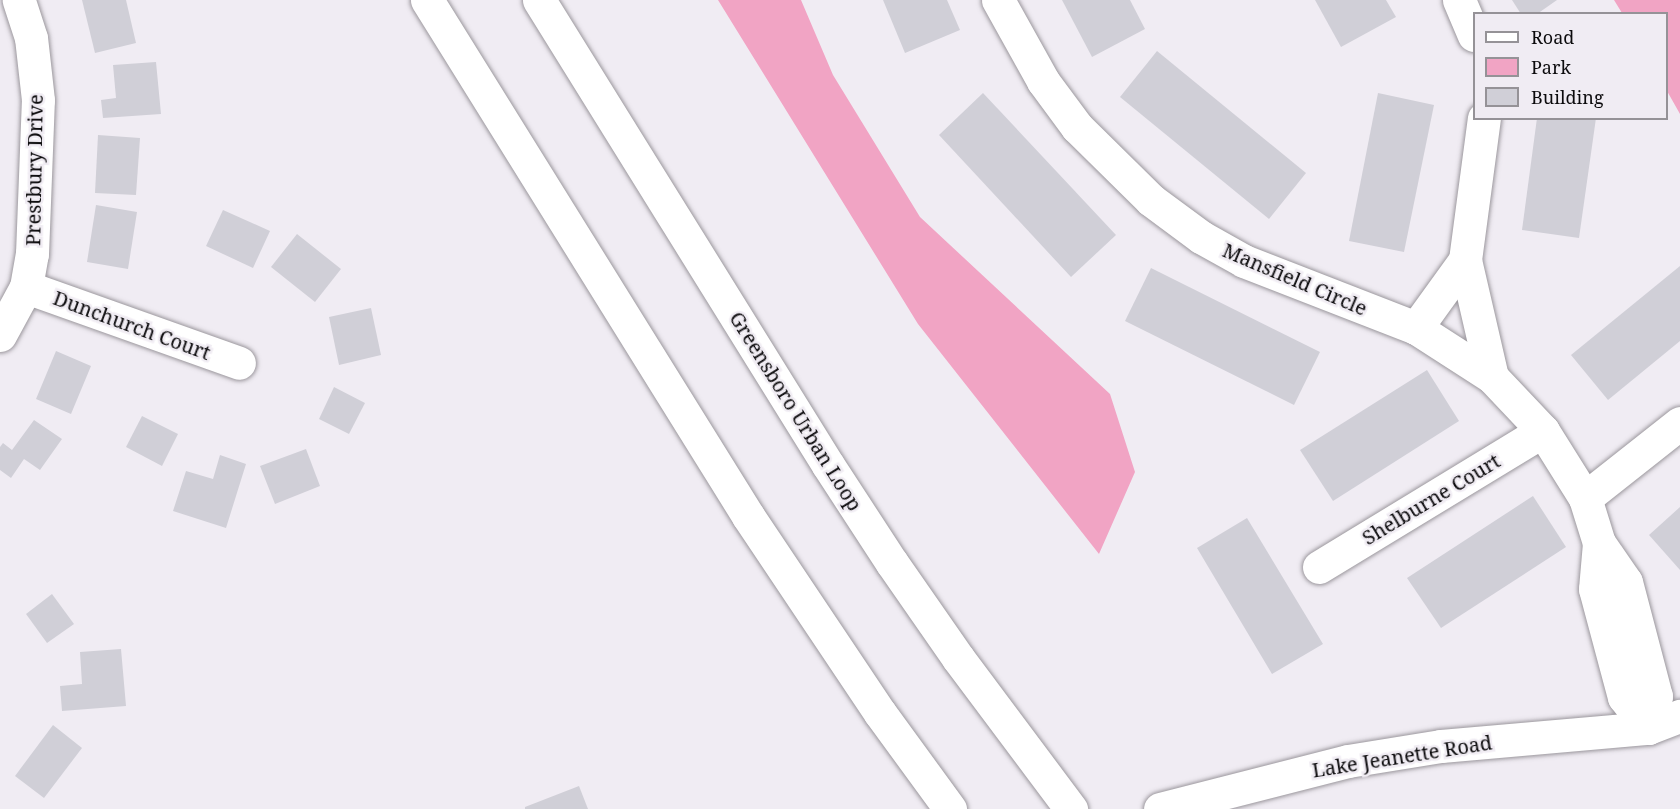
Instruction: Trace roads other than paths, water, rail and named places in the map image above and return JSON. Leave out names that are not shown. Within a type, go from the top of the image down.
[{"type":"main road","name":"Prestbury Drive","points":[[0,335],[26,287],[32,254],[38,100],[31,38],[19,0]]},
{"type":"main road","points":[[427,0],[748,516],[873,703],[950,809]]},
{"type":"main road","name":"Greensboro Urban Loop","points":[[539,0],[828,465],[892,563],[964,667],[1071,809]]},
{"type":"main road","name":"Mansfield Circle","points":[[998,0],[1043,81],[1077,127],[1151,200],[1201,237],[1244,261],[1416,328],[1492,377],[1543,432],[1585,498],[1599,543],[1626,582],[1656,696],[1648,728]]},
{"type":"main road","points":[[1459,0],[1473,33]]},
{"type":"main road","points":[[1484,120],[1465,260],[1492,377]]},
{"type":"main road","points":[[1416,328],[1465,260]]},
{"type":"main road","name":"Dunchurch Court","points":[[26,287],[239,363]]},
{"type":"main road","points":[[1585,498],[1680,423]]},
{"type":"main road","name":"Shelburne Court","points":[[1319,567],[1543,432]]},
{"type":"main road","name":"Lake Jeanette Road","points":[[1170,806],[1347,762],[1441,746],[1648,728],[1680,716]]},
{"type":"main road","name":"Lake Jeanette Road","points":[[1648,728],[1680,735]]}]
